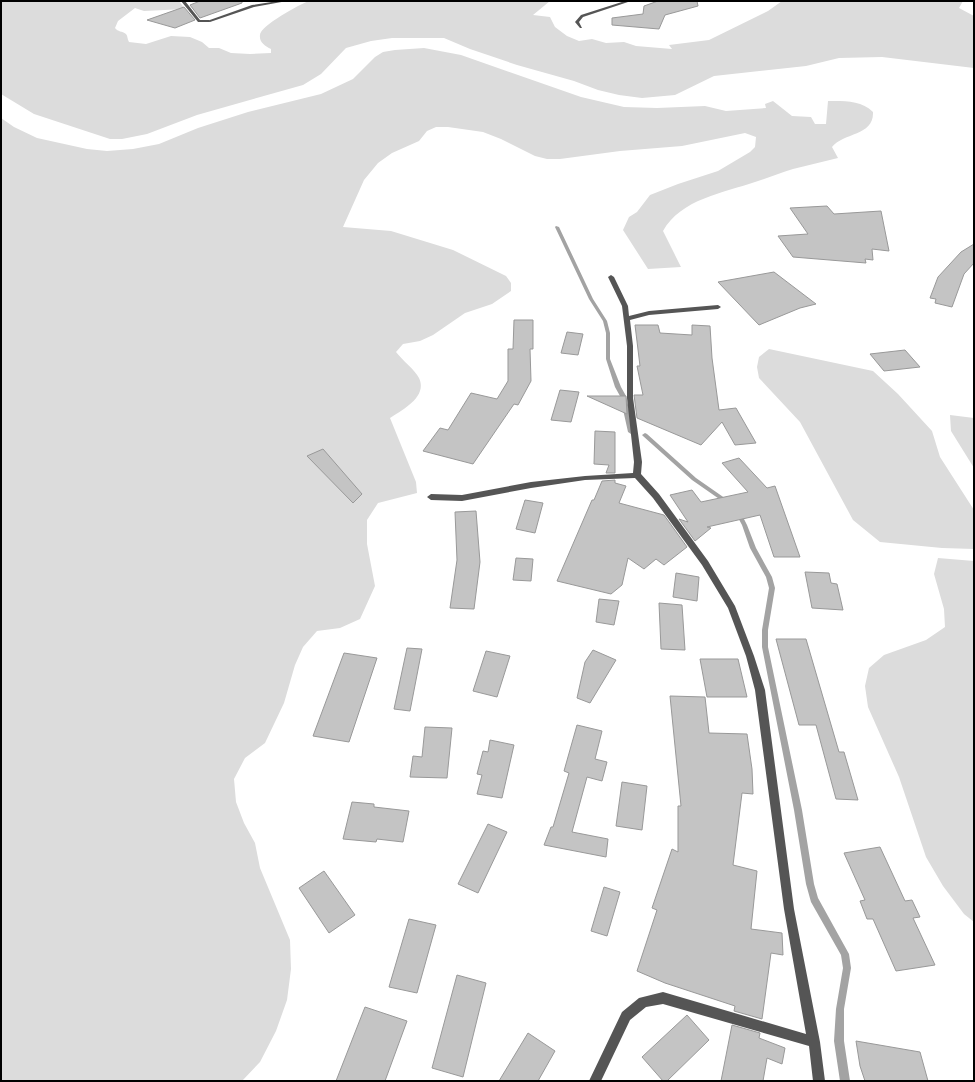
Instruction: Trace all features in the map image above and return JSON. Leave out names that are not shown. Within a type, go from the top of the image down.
[{"type":"street","points":[[183,1],[199,21],[209,21],[262,4],[285,1]]},
{"type":"street","points":[[581,27],[577,22],[582,16],[629,1]]},
{"type":"street","points":[[611,277],[625,306],[630,346],[630,398],[638,462],[637,475],[656,496],[705,563],[732,608],[750,656],[760,690],[789,909],[814,1042],[819,1081]]},
{"type":"street","points":[[626,319],[650,313],[718,307]]},
{"type":"street","points":[[431,497],[462,498],[531,485],[585,478],[637,475]]},
{"type":"street","points":[[595,1081],[626,1016],[643,1002],[663,998],[814,1042]]},
{"type":"shaded area","points":[[1,1],[179,1],[185,9],[144,11],[135,8],[118,21],[115,28],[126,34],[129,42],[146,44],[171,36],[190,37],[202,42],[209,48],[219,48],[231,53],[250,54],[271,53],[271,49],[260,40],[262,31],[273,21],[309,1],[550,1],[533,15],[550,17],[555,27],[567,36],[579,41],[592,39],[606,43],[624,42],[636,46],[672,49],[669,45],[709,40],[768,11],[782,1],[963,1],[959,8],[974,16],[974,68],[882,57],[839,58],[806,66],[714,76],[675,95],[642,98],[598,90],[574,81],[517,65],[470,49],[444,38],[392,38],[371,41],[346,48],[321,74],[303,85],[197,115],[147,134],[122,139],[110,139],[34,114],[1,94]]},
{"type":"shaded area","points":[[424,48],[461,55],[581,97],[624,107],[657,108],[705,106],[726,111],[766,108],[765,104],[773,101],[792,116],[811,117],[815,124],[826,124],[828,101],[846,101],[858,103],[868,108],[873,112],[872,120],[864,130],[837,142],[832,147],[838,158],[793,169],[717,194],[692,204],[680,211],[663,231],[681,267],[648,269],[623,230],[629,217],[637,212],[650,195],[718,171],[750,152],[755,147],[756,137],[745,133],[682,146],[620,151],[560,159],[547,159],[535,156],[483,132],[448,127],[436,127],[427,131],[419,141],[392,153],[378,163],[364,180],[343,227],[391,231],[453,250],[506,276],[511,283],[511,291],[492,304],[465,313],[433,335],[420,341],[403,344],[396,352],[412,368],[419,378],[421,385],[417,397],[407,407],[390,418],[416,482],[417,493],[378,503],[367,520],[367,544],[375,586],[360,619],[340,628],[317,631],[303,647],[295,665],[284,703],[265,743],[245,758],[234,779],[236,802],[244,823],[255,843],[260,868],[290,940],[291,969],[287,1000],[276,1031],[260,1062],[242,1081],[1,1081],[1,118],[14,127],[37,138],[87,149],[107,151],[133,149],[159,144],[198,128],[248,112],[321,94],[353,79],[375,57],[383,52]]},
{"type":"shaded area","points":[[769,349],[873,371],[898,394],[932,431],[940,457],[974,510],[974,549],[942,548],[880,542],[853,520],[800,422],[759,378],[757,367],[759,357]]},
{"type":"shaded area","points":[[950,415],[974,418],[974,468],[951,431]]},
{"type":"shaded area","points":[[938,558],[974,561],[974,922],[964,914],[943,886],[926,857],[899,777],[868,707],[865,686],[869,668],[884,655],[926,640],[945,627],[944,609],[934,574]]},
{"type":"building","points":[[200,1],[242,1],[242,3],[200,18],[190,5]]},
{"type":"building","points":[[658,1],[697,1],[698,6],[665,15],[659,29],[612,25],[612,18],[643,14],[644,6]]},
{"type":"building","points":[[184,7],[195,20],[175,28],[147,20]]},
{"type":"building","points":[[827,206],[834,214],[881,211],[889,251],[872,249],[873,260],[865,259],[866,263],[793,257],[778,236],[808,234],[790,208]]},
{"type":"building","points":[[974,244],[974,263],[964,274],[952,307],[935,303],[936,299],[930,298],[938,277],[961,252]]},
{"type":"building","points":[[774,272],[816,304],[800,308],[759,325],[718,282]]},
{"type":"building","points":[[514,320],[533,320],[533,349],[530,349],[531,381],[518,405],[514,404],[473,464],[423,451],[440,428],[448,430],[471,393],[497,399],[508,381],[508,349],[513,349]]},
{"type":"building","points":[[635,325],[658,325],[660,333],[692,335],[692,325],[710,326],[712,358],[719,410],[736,408],[756,443],[735,445],[722,422],[701,445],[637,418],[634,395],[643,395],[637,366],[640,366]]},
{"type":"building","points":[[567,332],[583,334],[578,355],[561,353]]},
{"type":"building","points":[[905,350],[920,367],[884,371],[870,354]]},
{"type":"building","points":[[560,390],[579,392],[571,422],[551,420]]},
{"type":"building","points":[[587,396],[626,396],[627,414]]},
{"type":"building","points":[[595,431],[615,432],[615,473],[606,473],[609,465],[594,464]]},
{"type":"building","points":[[323,449],[362,494],[353,503],[307,456]]},
{"type":"building","points":[[739,458],[767,488],[775,486],[800,557],[774,557],[760,515],[707,527],[711,528],[695,541],[679,519],[688,522],[670,495],[692,490],[701,502],[748,492],[722,463]]},
{"type":"building","points":[[615,480],[615,483],[626,486],[619,503],[664,515],[687,547],[664,565],[656,559],[644,569],[628,558],[622,585],[611,594],[557,581],[592,500],[594,500],[602,481]]},
{"type":"building","points":[[525,500],[543,503],[535,533],[516,529]]},
{"type":"building","points":[[476,511],[480,562],[474,609],[450,608],[457,560],[455,512]]},
{"type":"building","points":[[516,558],[533,559],[531,581],[513,580]]},
{"type":"building","points":[[805,572],[829,573],[831,583],[837,584],[843,610],[812,608]]},
{"type":"building","points":[[676,573],[699,577],[697,601],[673,597]]},
{"type":"building","points":[[599,599],[619,601],[614,625],[596,622]]},
{"type":"building","points":[[659,603],[682,605],[685,650],[661,649]]},
{"type":"building","points":[[776,639],[806,639],[839,752],[844,752],[858,800],[836,799],[816,725],[799,725]]},
{"type":"building","points":[[407,648],[422,649],[410,711],[394,709]]},
{"type":"building","points":[[593,650],[616,660],[590,703],[577,698],[585,662]]},
{"type":"building","points":[[486,651],[510,656],[497,697],[473,691]]},
{"type":"building","points":[[344,653],[377,658],[349,742],[313,736]]},
{"type":"building","points":[[700,659],[738,659],[747,697],[707,697]]},
{"type":"building","points":[[670,696],[705,697],[709,733],[747,734],[752,769],[753,794],[742,793],[733,865],[757,871],[751,929],[782,933],[783,955],[771,953],[762,1019],[734,1011],[735,1006],[665,983],[637,971],[657,910],[652,908],[672,849],[678,852],[678,806],[681,806]]},
{"type":"building","points":[[577,725],[602,731],[595,759],[607,762],[602,781],[587,777],[572,832],[608,839],[606,857],[544,845],[551,827],[553,827],[569,773],[564,771]]},
{"type":"building","points":[[425,727],[452,728],[447,778],[410,777],[413,756],[422,757]]},
{"type":"building","points":[[490,740],[514,745],[502,798],[477,794],[482,775],[477,774],[483,751],[488,752]]},
{"type":"building","points":[[622,782],[647,786],[642,830],[616,826]]},
{"type":"building","points":[[352,802],[374,804],[374,807],[409,811],[403,842],[377,839],[376,842],[343,839]]},
{"type":"building","points":[[488,824],[507,832],[478,893],[458,884]]},
{"type":"building","points":[[880,847],[905,901],[912,900],[920,917],[913,918],[935,965],[896,971],[873,919],[867,919],[860,901],[865,900],[844,853]]},
{"type":"building","points":[[324,871],[355,915],[329,933],[299,888]]},
{"type":"building","points":[[604,887],[620,892],[607,936],[591,931]]},
{"type":"building","points":[[409,919],[436,925],[417,993],[389,987]]},
{"type":"building","points":[[457,975],[486,983],[463,1077],[432,1068]]},
{"type":"building","points":[[365,1007],[407,1021],[385,1081],[336,1081]]},
{"type":"building","points":[[687,1015],[709,1040],[667,1081],[663,1081],[642,1057]]},
{"type":"building","points":[[732,1025],[760,1033],[759,1038],[785,1048],[782,1064],[767,1058],[763,1081],[721,1081]]},
{"type":"building","points":[[528,1033],[555,1051],[538,1081],[499,1081]]},
{"type":"building","points":[[856,1041],[920,1052],[928,1081],[865,1081],[860,1066]]},
{"type":"waterway","points":[[557,227],[591,299],[605,321],[608,333],[608,359],[618,387],[623,396],[631,432]]},
{"type":"waterway","points":[[645,435],[694,479],[727,502]]},
{"type":"waterway","points":[[738,512],[745,525],[753,548],[769,577],[772,588],[765,630],[765,647],[798,810],[810,884],[814,899],[845,954],[847,968],[840,1009],[839,1041],[845,1081]]}]
